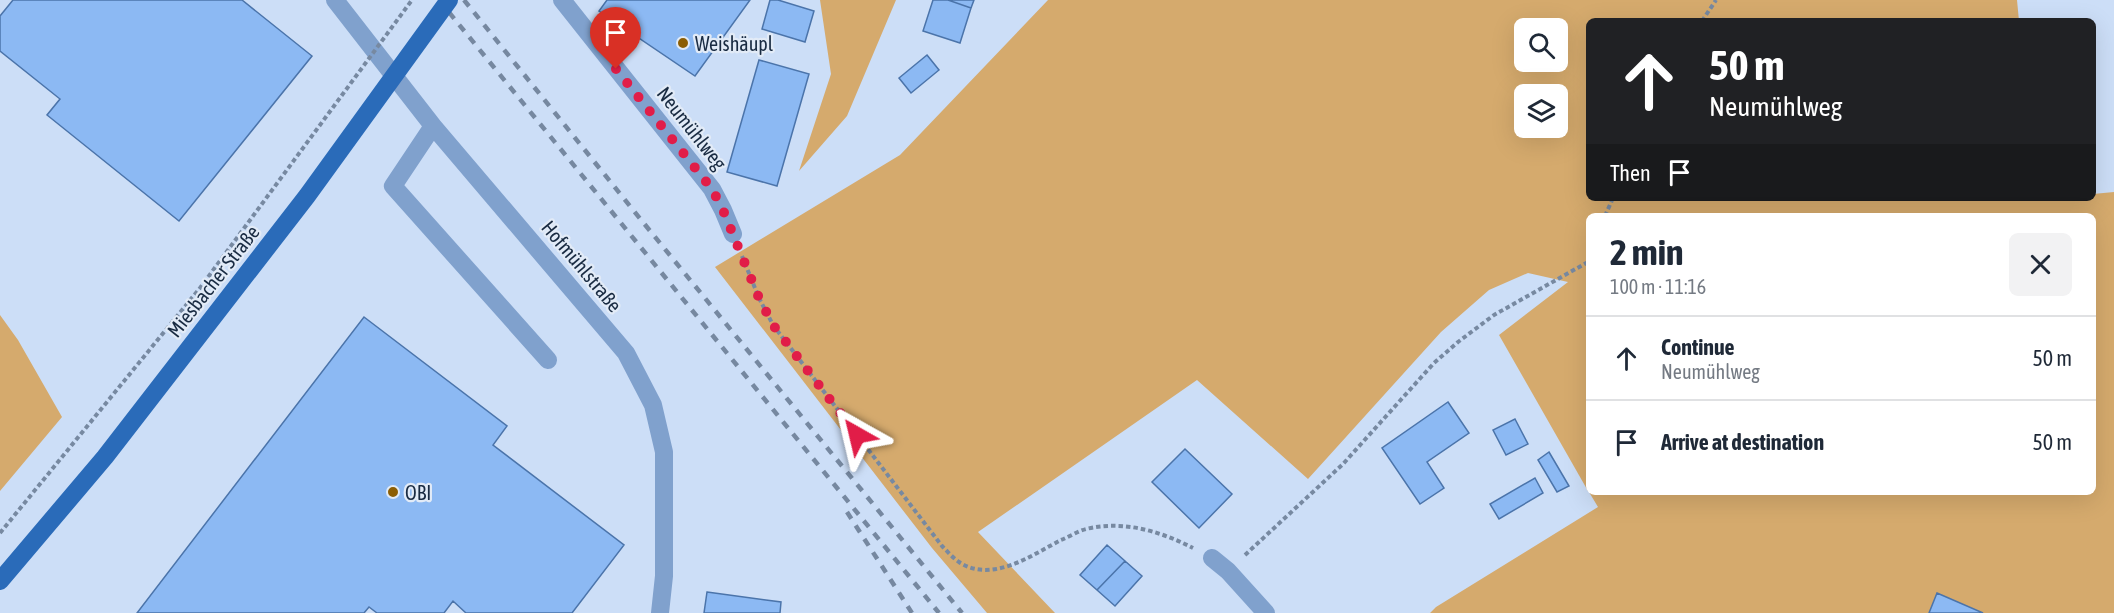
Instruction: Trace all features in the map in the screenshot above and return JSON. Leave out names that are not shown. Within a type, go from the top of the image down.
[{"type":"main road","name":"Miesbacher Straße","points":[[0,580],[105,457],[307,196],[449,0]]},
{"type":"street","name":"Hofmühlstraße","points":[[335,0],[434,126],[626,353],[653,405],[664,452],[664,576],[660,613]]},
{"type":"street","name":"Neumühlweg","points":[[562,0],[712,189],[733,234]]},
{"type":"street","points":[[434,126],[393,186],[548,360]]},
{"type":"street","points":[[1212,558],[1228,571],[1266,613]]},
{"type":"path","points":[[0,533],[200,288],[412,0]]},
{"type":"path","points":[[1704,18],[1716,0]]},
{"type":"path","points":[[733,234],[759,298],[773,325],[942,546],[958,562],[974,568],[993,570],[1016,563],[1084,529],[1112,526],[1161,533],[1212,558]]},
{"type":"path","points":[[1228,571],[1343,464],[1434,363],[1458,342],[1494,315],[1586,263]]},
{"type":"shaded area","points":[[820,0],[896,0],[847,116],[799,171],[831,74]]},
{"type":"shaded area","points":[[1048,0],[2017,0],[2019,18],[1586,18],[1586,201],[2096,201],[2096,194],[2114,192],[2114,613],[1430,613],[1436,607],[1598,507],[1591,495],[2096,495],[2096,213],[1586,213],[1586,487],[1499,335],[1568,282],[1528,273],[1489,290],[1441,332],[1308,479],[1197,380],[978,532],[1055,613],[987,613],[932,548],[715,267],[900,155]]},
{"type":"shaded area","points":[[0,315],[18,340],[62,417],[0,491]]},
{"type":"building","points":[[13,0],[242,0],[312,56],[179,221],[47,115],[60,99],[0,51],[0,16]]},
{"type":"building","name":"Weishäupl","points":[[607,0],[750,0],[695,76],[599,11]]},
{"type":"building","points":[[770,0],[778,0],[814,11],[805,42],[762,29]]},
{"type":"building","points":[[933,0],[948,0],[971,8],[960,43],[923,31]]},
{"type":"building","points":[[948,0],[974,0],[971,8]]},
{"type":"building","points":[[927,55],[939,70],[911,93],[899,78]]},
{"type":"building","points":[[759,60],[809,74],[777,186],[727,172]]},
{"type":"building","name":"OBI","points":[[364,317],[507,426],[493,445],[624,545],[572,613],[466,613],[453,601],[444,613],[377,613],[369,607],[364,613],[137,613]]},
{"type":"building","points":[[1448,402],[1469,433],[1427,462],[1444,488],[1420,504],[1382,448]]},
{"type":"building","points":[[1515,419],[1528,444],[1506,455],[1493,430]]},
{"type":"building","points":[[1185,449],[1232,494],[1199,528],[1152,482]]},
{"type":"building","points":[[1549,452],[1569,486],[1557,492],[1538,460]]},
{"type":"building","points":[[1535,478],[1543,493],[1499,519],[1490,504]]},
{"type":"building","points":[[1107,545],[1125,561],[1097,590],[1080,575]]},
{"type":"building","points":[[1125,561],[1142,576],[1115,606],[1097,590]]},
{"type":"building","points":[[707,592],[781,602],[780,613],[704,613]]},
{"type":"building","points":[[1937,593],[1983,613],[1929,613]]},
{"type":"railway","points":[[439,0],[939,613]]},
{"type":"railway","points":[[464,0],[962,613]]},
{"type":"railway","points":[[847,512],[912,613]]},
{"type":"place","name":"Weishäupl","points":[[683,43]]},
{"type":"place","name":"OBI","points":[[393,492]]},
{"type":"route","points":[[616,69],[712,189],[773,325],[857,435]]}]
